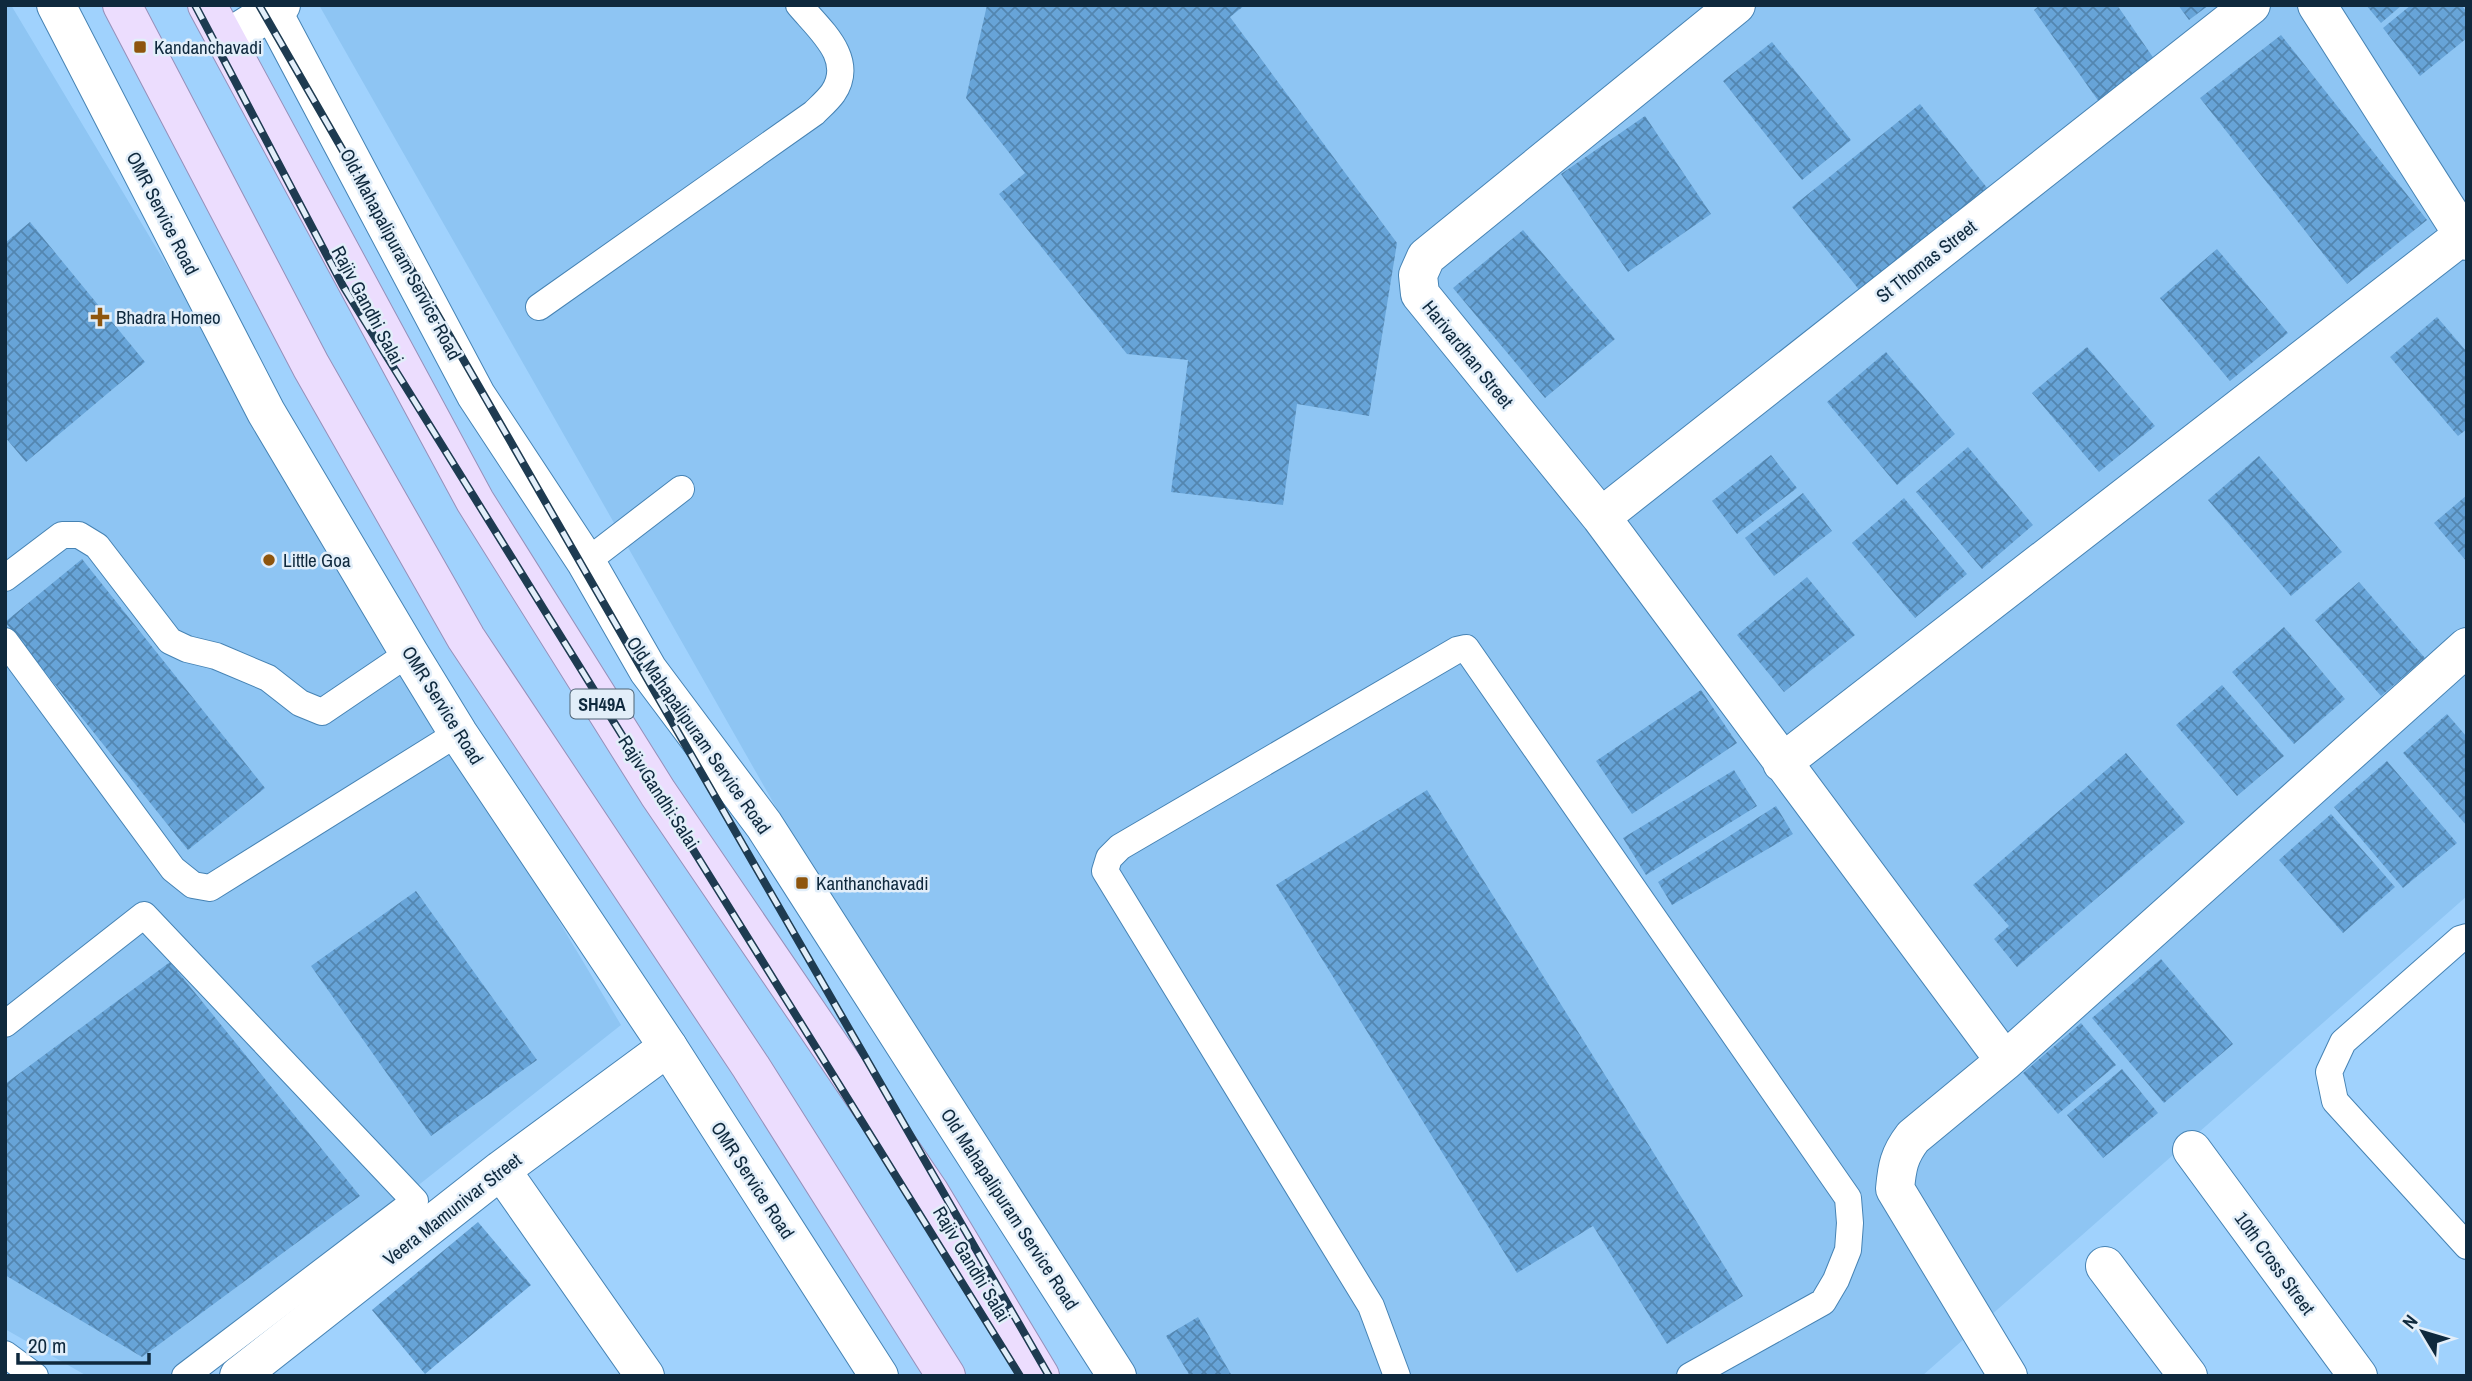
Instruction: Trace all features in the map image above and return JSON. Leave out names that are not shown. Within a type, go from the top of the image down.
[{"type":"main road","points":[[122,5],[311,366],[466,638],[751,1067],[946,1376]]},
{"type":"main road","name":"Rajiv Gandhi Salai","points":[[207,5],[475,501],[658,793],[930,1193],[1040,1376]]},
{"type":"street","name":"OMR Service Road","points":[[57,5],[266,412],[409,653],[458,733],[668,1047],[879,1376]]},
{"type":"street","name":"Harivardhan Street","points":[[1736,5],[1426,257],[1418,275],[1420,294],[1601,517],[2005,1061]]},
{"type":"street","name":"St Thomas Street","points":[[1601,517],[2251,5]]},
{"type":"street","points":[[1782,763],[2466,236],[2317,5]]},
{"type":"street","points":[[225,40],[274,7]]},
{"type":"street","name":"Old Mahapalipuram Service Road","points":[[274,7],[477,395],[586,562],[648,670],[764,825],[1117,1376]]},
{"type":"street","points":[[2008,1376],[1895,1189],[1902,1152],[1913,1138],[2005,1061],[2467,647]]},
{"type":"street","name":"Veera Mamunivar Street","points":[[239,1376],[501,1170],[668,1047]]},
{"type":"street","name":"10th Cross Street","points":[[2192,1150],[2358,1376]]},
{"type":"street","points":[[501,1170],[645,1376]]},
{"type":"street","points":[[2105,1266],[2188,1376]]},
{"type":"lane","points":[[539,307],[814,113],[834,92],[841,71],[837,50],[799,5]]},
{"type":"lane","points":[[586,562],[681,489]]},
{"type":"lane","points":[[5,578],[61,536],[79,535],[97,546],[170,641],[187,649],[216,656],[268,678],[300,703],[322,712],[409,653]]},
{"type":"lane","points":[[5,641],[173,869],[193,885],[210,888],[458,733]]},
{"type":"lane","points":[[1397,1376],[1371,1306],[1105,871],[1109,858],[1119,847],[1457,650],[1466,648],[1848,1198],[1848,1250],[1836,1280],[1823,1302],[1690,1376]]},
{"type":"lane","points":[[5,1024],[144,915],[415,1201],[185,1376]]},
{"type":"lane","points":[[2467,937],[2460,939],[2343,1042],[2329,1072],[2335,1101],[2467,1245]]},
{"type":"lane","points":[[5,1354],[35,1376]]},
{"type":"shaded area","points":[[5,5],[11,5],[621,1025],[177,1376],[87,1376],[5,1329]]},
{"type":"shaded area","points":[[319,5],[2467,5],[2467,896],[1922,1376],[1100,1376]]},
{"type":"building","points":[[987,5],[1245,5],[1230,17],[1397,243],[1369,416],[1297,404],[1283,505],[1171,492],[1188,360],[1127,354],[999,194],[1025,173],[966,98]]},
{"type":"building","points":[[2040,5],[2117,5],[2159,66],[2102,106],[2034,10]]},
{"type":"building","points":[[2178,5],[2209,5],[2189,20]]},
{"type":"building","points":[[2366,5],[2402,5],[2381,23]]},
{"type":"building","points":[[2411,5],[2461,5],[2467,12],[2467,38],[2420,76],[2383,28]]},
{"type":"building","points":[[2281,35],[2427,220],[2347,284],[2200,98]]},
{"type":"building","points":[[1772,42],[1851,140],[1802,180],[1723,81]]},
{"type":"building","points":[[1920,104],[1992,194],[1865,297],[1792,207]]},
{"type":"building","points":[[1645,116],[1711,214],[1628,272],[1561,174]]},
{"type":"building","points":[[30,222],[145,362],[26,462],[5,437],[5,243]]},
{"type":"building","points":[[1523,230],[1615,339],[1545,398],[1453,288]]},
{"type":"building","points":[[2217,249],[2288,333],[2230,381],[2160,298]]},
{"type":"building","points":[[2437,317],[2467,352],[2467,429],[2458,436],[2390,357]]},
{"type":"building","points":[[2087,347],[2155,426],[2099,472],[2032,393]]},
{"type":"building","points":[[1886,352],[1955,434],[1897,485],[1827,402]]},
{"type":"building","points":[[1968,447],[2033,525],[1982,569],[1916,492]]},
{"type":"building","points":[[1771,455],[1797,488],[1737,534],[1712,501]]},
{"type":"building","points":[[2259,456],[2342,552],[2291,596],[2208,500]]},
{"type":"building","points":[[1803,493],[1832,531],[1774,576],[1745,538]]},
{"type":"building","points":[[2467,495],[2467,562],[2434,523]]},
{"type":"building","points":[[1904,498],[1967,574],[1915,618],[1852,543]]},
{"type":"building","points":[[82,559],[265,788],[188,850],[5,622]]},
{"type":"building","points":[[1807,577],[1855,635],[1784,692],[1737,635]]},
{"type":"building","points":[[2359,582],[2425,658],[2381,696],[2315,620]]},
{"type":"building","points":[[2284,627],[2345,699],[2294,744],[2232,672]]},
{"type":"building","points":[[2222,685],[2284,756],[2237,796],[2176,725]]},
{"type":"building","points":[[1701,690],[1737,743],[1632,814],[1596,761]]},
{"type":"building","points":[[2447,714],[2467,737],[2467,826],[2403,753]]},
{"type":"building","points":[[2126,753],[2185,822],[2017,967],[1994,939],[2009,926],[1973,885]]},
{"type":"building","points":[[2387,761],[2457,843],[2403,888],[2334,807]]},
{"type":"building","points":[[1734,770],[1757,806],[1646,875],[1623,838]]},
{"type":"building","points":[[1427,790],[1743,1296],[1667,1344],[1593,1226],[1517,1273],[1276,885]]},
{"type":"building","points":[[1776,806],[1793,834],[1672,905],[1658,882]]},
{"type":"building","points":[[2331,814],[2395,887],[2343,933],[2279,860]]},
{"type":"building","points":[[416,891],[537,1060],[431,1136],[311,966]]},
{"type":"building","points":[[2161,959],[2233,1044],[2164,1103],[2092,1018]]},
{"type":"building","points":[[170,962],[360,1196],[142,1357],[5,1275],[5,1084]]},
{"type":"building","points":[[2081,1023],[2116,1065],[2058,1114],[2023,1073]]},
{"type":"building","points":[[2122,1069],[2158,1113],[2103,1158],[2067,1115]]},
{"type":"building","points":[[478,1222],[531,1285],[425,1374],[372,1310]]},
{"type":"building","points":[[1198,1317],[1232,1376],[1190,1376],[1166,1336]]},
{"type":"railway","points":[[195,5],[343,286],[1020,1376]]},
{"type":"railway","points":[[259,5],[1049,1376]]},
{"type":"place","name":"Kandanchavadi","points":[[140,47]]},
{"type":"place","name":"Bhadra Homeo","points":[[100,317]]},
{"type":"place","name":"Little Goa","points":[[269,560]]},
{"type":"place","name":"Kanthanchavadi","points":[[802,883]]}]
